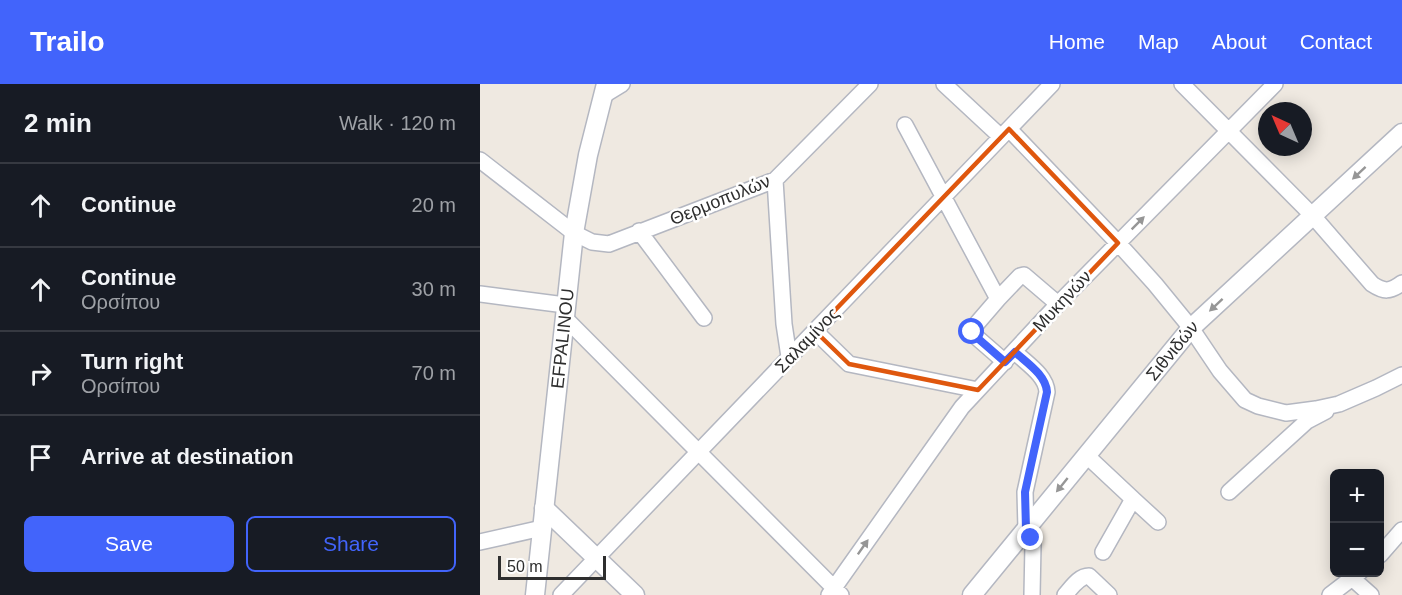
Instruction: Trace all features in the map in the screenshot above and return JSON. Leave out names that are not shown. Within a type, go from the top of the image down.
[{"type":"street","points":[[605,89],[622,84]]},
{"type":"street","name":"Θερμοπυλών","points":[[480,160],[574,233],[592,242],[609,244],[775,180],[870,84]]},
{"type":"street","points":[[944,84],[1005,133],[1118,243],[1191,328],[1220,371],[1245,400],[1286,413],[1339,404]]},
{"type":"street","name":"Σαλαμίνος","points":[[561,595],[1052,84]]},
{"type":"street","points":[[1182,84],[1313,216],[1371,284],[1382,290],[1394,289],[1402,283]]},
{"type":"street","name":"Μυκηνών","points":[[835,593],[962,407],[1118,243],[1275,84]]},
{"type":"street","name":"EFPALINOU","points":[[535,595],[574,233],[588,155],[605,89]]},
{"type":"street","points":[[905,125],[998,299]]},
{"type":"street","name":"Σιθνιδών","points":[[972,595],[1191,328],[1402,134]]},
{"type":"street","points":[[775,180],[784,324],[789,357]]},
{"type":"street","points":[[639,231],[704,318]]},
{"type":"street","points":[[1032,595],[1033,545],[1026,529],[1025,492],[1047,385],[1042,377],[972,332],[998,299],[1024,274],[1059,304]]},
{"type":"street","points":[[480,294],[565,311],[835,593]]},
{"type":"street","points":[[815,331],[849,364],[978,390]]},
{"type":"street","points":[[1229,492],[1307,421],[1402,375]]},
{"type":"street","points":[[1086,455],[1158,522]]},
{"type":"street","points":[[1103,552],[1133,499]]},
{"type":"street","points":[[544,508],[635,595]]},
{"type":"street","points":[[480,542],[542,528]]},
{"type":"street","points":[[1384,550],[1402,530]]},
{"type":"street","points":[[1065,595],[1086,576],[1089,576],[1109,595]]},
{"type":"street","points":[[1330,595],[1356,577]]},
{"type":"street","points":[[1358,577],[1371,595]]},
{"type":"highlighted area","points":[[1009,129],[1118,243],[978,390],[849,364],[815,331]]},
{"type":"route","points":[[972,332],[1005,362],[1015,352],[1042,377],[1047,385],[1025,492],[1026,529],[1031,538]]}]
